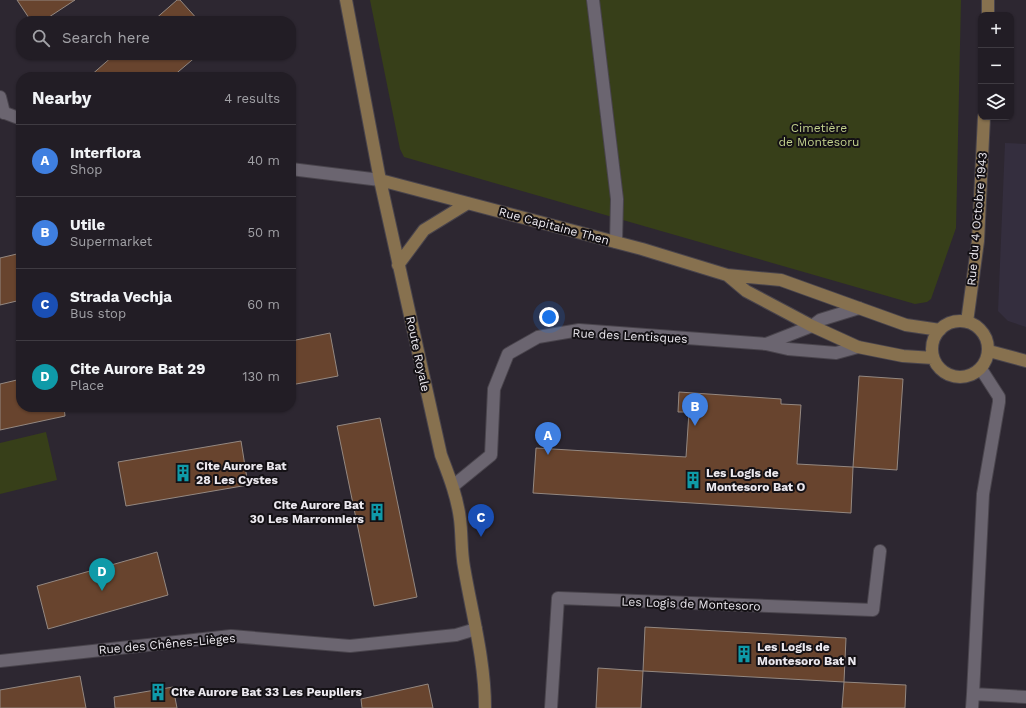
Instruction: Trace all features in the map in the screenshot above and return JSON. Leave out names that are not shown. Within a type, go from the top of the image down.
[{"type":"main road","name":"Route Royale","points":[[346,0],[380,180],[398,265],[440,455],[453,486],[460,517],[464,565],[485,688],[485,708]]},
{"type":"main road","points":[[988,0],[988,12]]},
{"type":"main road","name":"Rue du 4 Octobre 1943","points":[[967,322],[978,241],[984,120]]},
{"type":"main road","name":"Rue Capitaine Then","points":[[380,180],[616,242],[727,275],[781,280],[906,325],[940,330]]},
{"type":"main road","points":[[398,265],[424,230],[468,203]]},
{"type":"main road","name":"Rue Capitaine Then","points":[[727,275],[746,291],[812,326],[858,347],[903,356],[933,358]]},
{"type":"main road","points":[[957,321],[967,322],[976,326],[983,332],[988,341],[989,351],[987,361],[981,369],[973,375],[963,378],[954,377],[945,373],[933,358],[932,348],[934,338],[940,330],[948,324],[957,321]]},
{"type":"main road","points":[[989,351],[1026,361]]},
{"type":"street","points":[[593,0],[617,199],[616,242]]},
{"type":"street","points":[[0,97],[2,112],[16,116]]},
{"type":"street","points":[[296,170],[380,180]]},
{"type":"street","name":"Rue des Lentisques","points":[[766,344],[812,326],[820,320],[858,308]]},
{"type":"street","name":"Rue des Lentisques","points":[[453,486],[492,455],[494,389],[508,354],[538,336],[578,330],[766,344],[788,349],[836,353],[858,347]]},
{"type":"street","points":[[972,708],[983,494],[1000,402],[999,397],[981,369]]},
{"type":"street","name":"Les Logis de Montesoro","points":[[551,708],[558,598],[873,610],[880,551]]},
{"type":"street","name":"Rue des Chênes-Lièges","points":[[0,661],[231,636],[350,646],[456,635],[476,629]]},
{"type":"street","points":[[973,694],[1026,697]]},
{"type":"shaded area","points":[[1005,143],[1026,144],[1026,327],[1008,321],[998,311]]},
{"type":"green space","name":"Cimetière de Montesoru","points":[[370,0],[961,0],[956,228],[931,299],[927,302],[915,304],[404,157],[400,149]]},
{"type":"green space","points":[[46,432],[57,480],[0,494],[0,443]]},
{"type":"building","points":[[17,0],[75,0],[51,16],[28,16]]},
{"type":"building","points":[[177,0],[180,0],[194,16],[159,16]]},
{"type":"building","points":[[108,60],[192,60],[178,72],[95,72]]},
{"type":"building","points":[[16,254],[16,301],[0,305],[0,258]]},
{"type":"building","points":[[330,333],[338,376],[296,384],[296,340]]},
{"type":"building","points":[[859,376],[903,379],[897,470],[853,467]]},
{"type":"building","points":[[16,380],[16,412],[65,412],[65,416],[0,430],[0,384]]},
{"type":"building","name":"Les Logis de Montesoro Bat O","points":[[679,392],[781,399],[781,404],[801,405],[797,464],[853,467],[851,513],[533,493],[536,448],[686,457],[689,412],[678,412]]},
{"type":"building","name":"Cite Aurore Bat 30 Les Marronniers","points":[[380,418],[417,597],[374,606],[337,426]]},
{"type":"building","name":"Cite Aurore Bat 28 Les Cystes","points":[[241,441],[248,485],[126,506],[118,462]]},
{"type":"building","points":[[157,552],[168,595],[48,629],[37,586]]},
{"type":"building","name":"Les Logis de Montesoro Bat N","points":[[645,627],[846,638],[844,682],[643,671]]},
{"type":"building","points":[[598,668],[643,671],[641,708],[596,708]]},
{"type":"building","points":[[80,676],[86,708],[0,708],[0,690]]},
{"type":"building","points":[[844,682],[906,685],[905,708],[842,708]]},
{"type":"building","points":[[428,684],[433,708],[362,708],[361,699]]},
{"type":"building","name":"Cite Aurore Bat 33 Les Peupliers","points":[[173,687],[177,708],[115,708],[114,697]]},
{"type":"place","name":"Utile","points":[[695,426]]},
{"type":"place","name":"Interflora","points":[[548,455]]},
{"type":"place","name":"Cite Aurore Bat 28 Les Cystes","points":[[183,473]]},
{"type":"place","name":"Les Logis de Montesoro Bat O","points":[[693,480]]},
{"type":"place","name":"Cite Aurore Bat 30 Les Marronniers","points":[[377,512]]},
{"type":"place","name":"Strada Vechja","points":[[481,537]]},
{"type":"place","name":"Cite Aurore Bat 29","points":[[102,591]]},
{"type":"place","name":"Les Logis de Montesoro Bat N","points":[[744,654]]},
{"type":"place","name":"Cite Aurore Bat 33 Les Peupliers","points":[[158,692]]}]
